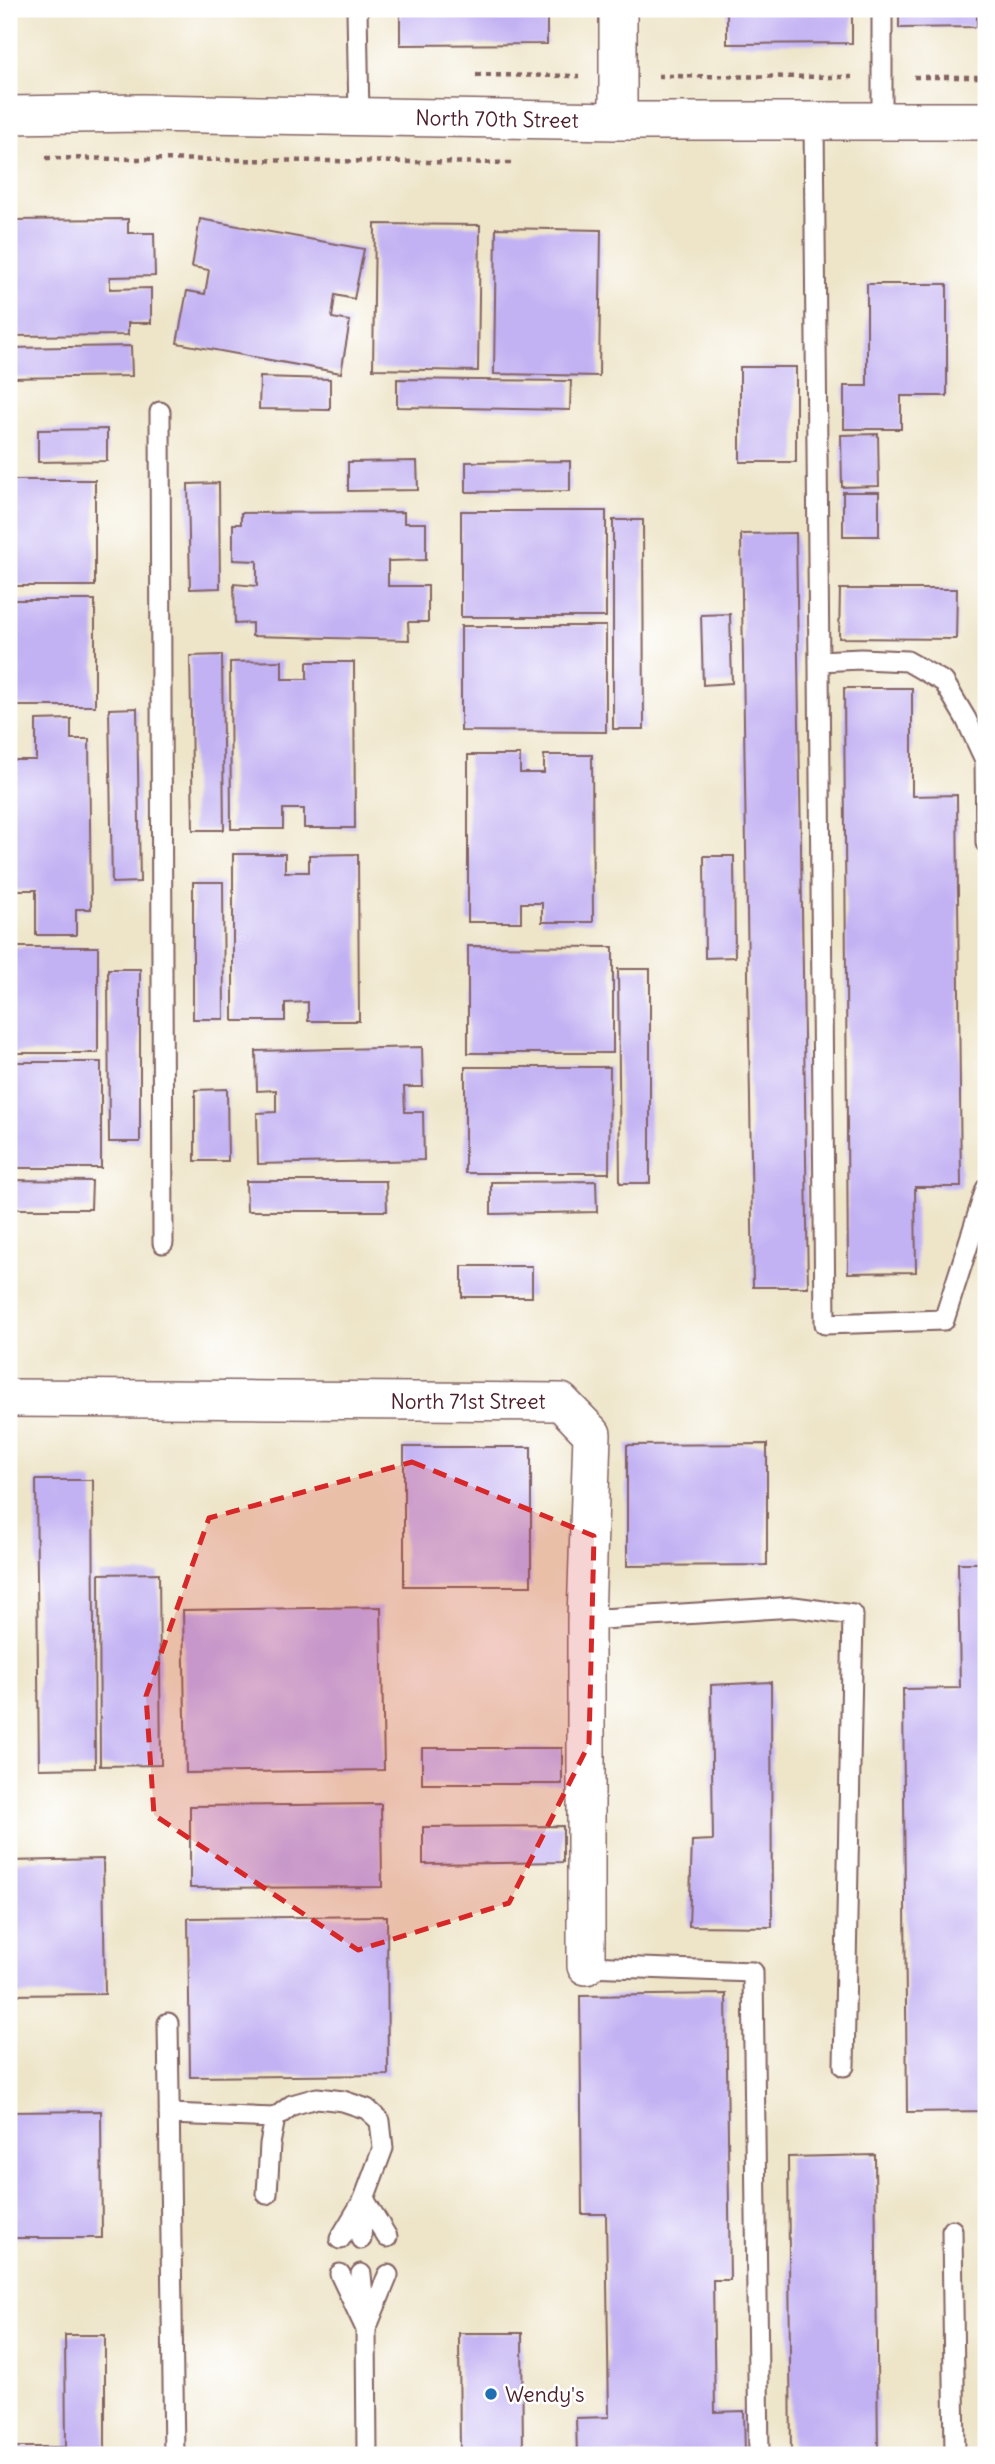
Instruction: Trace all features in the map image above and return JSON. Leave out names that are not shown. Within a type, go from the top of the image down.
[{"type":"street","points":[[618,9],[618,121]]},
{"type":"street","name":"North 70th Street","points":[[9,115],[142,113],[618,121],[986,121]]},
{"type":"street","name":"North 71st Street","points":[[9,1398],[561,1402],[592,1434],[586,1620],[586,1966]]},
{"type":"lane","points":[[357,9],[359,117]]},
{"type":"lane","points":[[881,121],[882,9]]},
{"type":"lane","points":[[814,121],[825,1324],[944,1320],[986,1189]]},
{"type":"lane","points":[[160,412],[163,1243]]},
{"type":"lane","points":[[819,661],[907,661],[944,682],[966,719],[985,760],[986,843]]},
{"type":"lane","points":[[586,1620],[794,1607],[853,1615],[844,2066]]},
{"type":"lane","points":[[586,1966],[753,1972],[759,2455]]},
{"type":"lane","points":[[168,2023],[174,2455]]},
{"type":"lane","points":[[169,2114],[275,2118],[292,2105],[317,2098],[343,2101],[367,2109],[380,2121],[383,2148],[364,2199],[340,2239]]},
{"type":"lane","points":[[267,2194],[270,2144],[275,2118]]},
{"type":"lane","points":[[364,2199],[387,2237]]},
{"type":"lane","points":[[362,2239],[364,2199]]},
{"type":"lane","points":[[952,2230],[955,2455]]},
{"type":"lane","points":[[340,2274],[366,2329]]},
{"type":"lane","points":[[362,2274],[366,2329],[367,2455]]},
{"type":"lane","points":[[366,2329],[387,2275]]},
{"type":"highlighted area","points":[[412,1462],[594,1536],[589,1744],[509,1903],[358,1950],[154,1815],[146,1696],[209,1518]]},
{"type":"building","points":[[400,9],[547,9],[547,44],[400,45]]},
{"type":"building","points":[[727,9],[852,9],[852,43],[727,44]]},
{"type":"building","points":[[899,9],[977,9],[977,27],[899,28]]},
{"type":"building","points":[[128,219],[128,233],[154,233],[155,276],[110,277],[110,289],[151,288],[151,323],[128,323],[128,335],[9,336],[9,220]]},
{"type":"building","points":[[200,219],[364,249],[354,299],[335,295],[332,318],[350,321],[341,373],[177,343],[187,291],[205,294],[209,270],[192,267]]},
{"type":"building","points":[[375,224],[480,225],[478,371],[373,369]]},
{"type":"building","points":[[496,228],[601,230],[599,376],[494,374]]},
{"type":"building","points":[[867,284],[947,284],[947,396],[901,396],[901,429],[844,429],[844,386],[867,386]]},
{"type":"building","points":[[131,346],[132,376],[9,378],[9,348]]},
{"type":"building","points":[[740,367],[796,367],[796,462],[740,462]]},
{"type":"building","points":[[260,377],[330,379],[330,410],[259,409]]},
{"type":"building","points":[[397,379],[571,381],[570,410],[397,407]]},
{"type":"building","points":[[107,429],[107,461],[38,462],[38,430]]},
{"type":"building","points":[[878,434],[879,486],[842,487],[841,435]]},
{"type":"building","points":[[417,461],[418,490],[348,491],[348,462]]},
{"type":"building","points":[[570,461],[570,491],[466,492],[466,462]]},
{"type":"building","points":[[9,480],[95,480],[95,586],[9,586]]},
{"type":"building","points":[[219,483],[220,588],[190,589],[188,484]]},
{"type":"building","points":[[843,492],[879,492],[879,536],[843,536]]},
{"type":"building","points":[[461,511],[606,511],[606,617],[461,617]]},
{"type":"building","points":[[404,512],[404,523],[426,523],[426,560],[388,561],[388,586],[428,586],[428,622],[408,622],[409,640],[252,636],[252,623],[235,624],[234,584],[257,586],[257,561],[233,560],[233,524],[241,524],[241,513]]},
{"type":"building","points":[[613,520],[643,520],[644,729],[613,729]]},
{"type":"building","points":[[796,533],[808,1287],[753,1287],[741,534]]},
{"type":"building","points":[[840,589],[957,589],[956,639],[839,638]]},
{"type":"building","points":[[9,600],[95,600],[95,706],[9,706]]},
{"type":"building","points":[[730,614],[732,683],[703,685],[701,615]]},
{"type":"building","points":[[461,626],[606,626],[606,732],[461,731]]},
{"type":"building","points":[[222,655],[224,830],[193,830],[190,656]]},
{"type":"building","points":[[282,661],[282,679],[307,679],[307,662],[354,662],[355,828],[304,828],[304,809],[283,809],[283,829],[231,829],[230,662]]},
{"type":"building","points":[[844,688],[912,688],[912,796],[957,795],[961,1187],[915,1187],[916,1272],[848,1273]]},
{"type":"building","points":[[137,708],[140,882],[112,883],[109,709]]},
{"type":"building","points":[[71,719],[71,739],[89,739],[91,909],[76,909],[76,935],[36,935],[36,890],[9,890],[9,760],[36,760],[36,720]]},
{"type":"building","points":[[468,755],[520,755],[520,773],[544,773],[544,755],[592,755],[593,922],[542,922],[542,903],[521,903],[521,922],[468,922]]},
{"type":"building","points":[[233,854],[285,854],[285,872],[309,872],[309,855],[358,854],[359,1021],[308,1021],[308,1002],[285,1003],[285,1021],[233,1021]]},
{"type":"building","points":[[704,856],[734,856],[735,957],[705,958]]},
{"type":"building","points":[[193,882],[223,882],[224,1019],[193,1019]]},
{"type":"building","points":[[468,946],[613,947],[613,1053],[468,1053]]},
{"type":"building","points":[[9,947],[98,947],[98,1053],[9,1053]]},
{"type":"building","points":[[108,969],[140,969],[140,1142],[109,1142]]},
{"type":"building","points":[[618,969],[650,969],[650,1183],[620,1183]]},
{"type":"building","points":[[422,1047],[423,1087],[404,1087],[405,1112],[423,1112],[424,1160],[258,1164],[257,1113],[276,1112],[276,1090],[257,1091],[256,1051]]},
{"type":"building","points":[[9,1062],[101,1062],[101,1168],[9,1168]]},
{"type":"building","points":[[465,1067],[610,1067],[609,1173],[465,1173]]},
{"type":"building","points":[[227,1089],[228,1161],[195,1161],[195,1090]]},
{"type":"building","points":[[9,1180],[92,1181],[91,1209],[9,1209]]},
{"type":"building","points":[[246,1181],[386,1181],[387,1211],[247,1211]]},
{"type":"building","points":[[596,1181],[597,1212],[491,1214],[491,1182]]},
{"type":"building","points":[[462,1266],[532,1266],[532,1297],[462,1297]]},
{"type":"building","points":[[767,1444],[767,1565],[627,1566],[627,1445]]},
{"type":"building","points":[[404,1447],[531,1447],[531,1586],[404,1586]]},
{"type":"building","points":[[36,1480],[93,1480],[95,1768],[39,1769]]},
{"type":"building","points":[[958,1563],[986,1563],[986,2111],[907,2112],[903,1689],[960,1688]]},
{"type":"building","points":[[159,1573],[161,1765],[100,1766],[99,1574]]},
{"type":"building","points":[[381,1607],[384,1770],[186,1773],[183,1610]]},
{"type":"building","points":[[771,1682],[772,1927],[689,1926],[692,1841],[713,1840],[711,1685]]},
{"type":"building","points":[[422,1748],[562,1748],[562,1784],[422,1784]]},
{"type":"building","points":[[381,1804],[382,1887],[190,1888],[190,1806]]},
{"type":"building","points":[[563,1826],[563,1862],[423,1864],[423,1827]]},
{"type":"building","points":[[103,1859],[105,1994],[9,1995],[9,1861]]},
{"type":"building","points":[[387,1916],[388,2075],[190,2077],[188,1918]]},
{"type":"building","points":[[726,1994],[730,2280],[713,2280],[715,2412],[744,2411],[745,2455],[577,2455],[576,2418],[609,2417],[606,2214],[582,2214],[580,1996]]},
{"type":"building","points":[[101,2111],[102,2238],[9,2238],[9,2112]]},
{"type":"building","points":[[875,2155],[878,2455],[791,2455],[788,2157]]},
{"type":"building","name":"Wendy's","points":[[459,2333],[522,2333],[523,2455],[460,2455]]},
{"type":"building","points":[[65,2335],[105,2335],[105,2455],[9,2455],[9,2447],[66,2447]]},
{"type":"place","name":"Wendy's","points":[[491,2394]]}]
